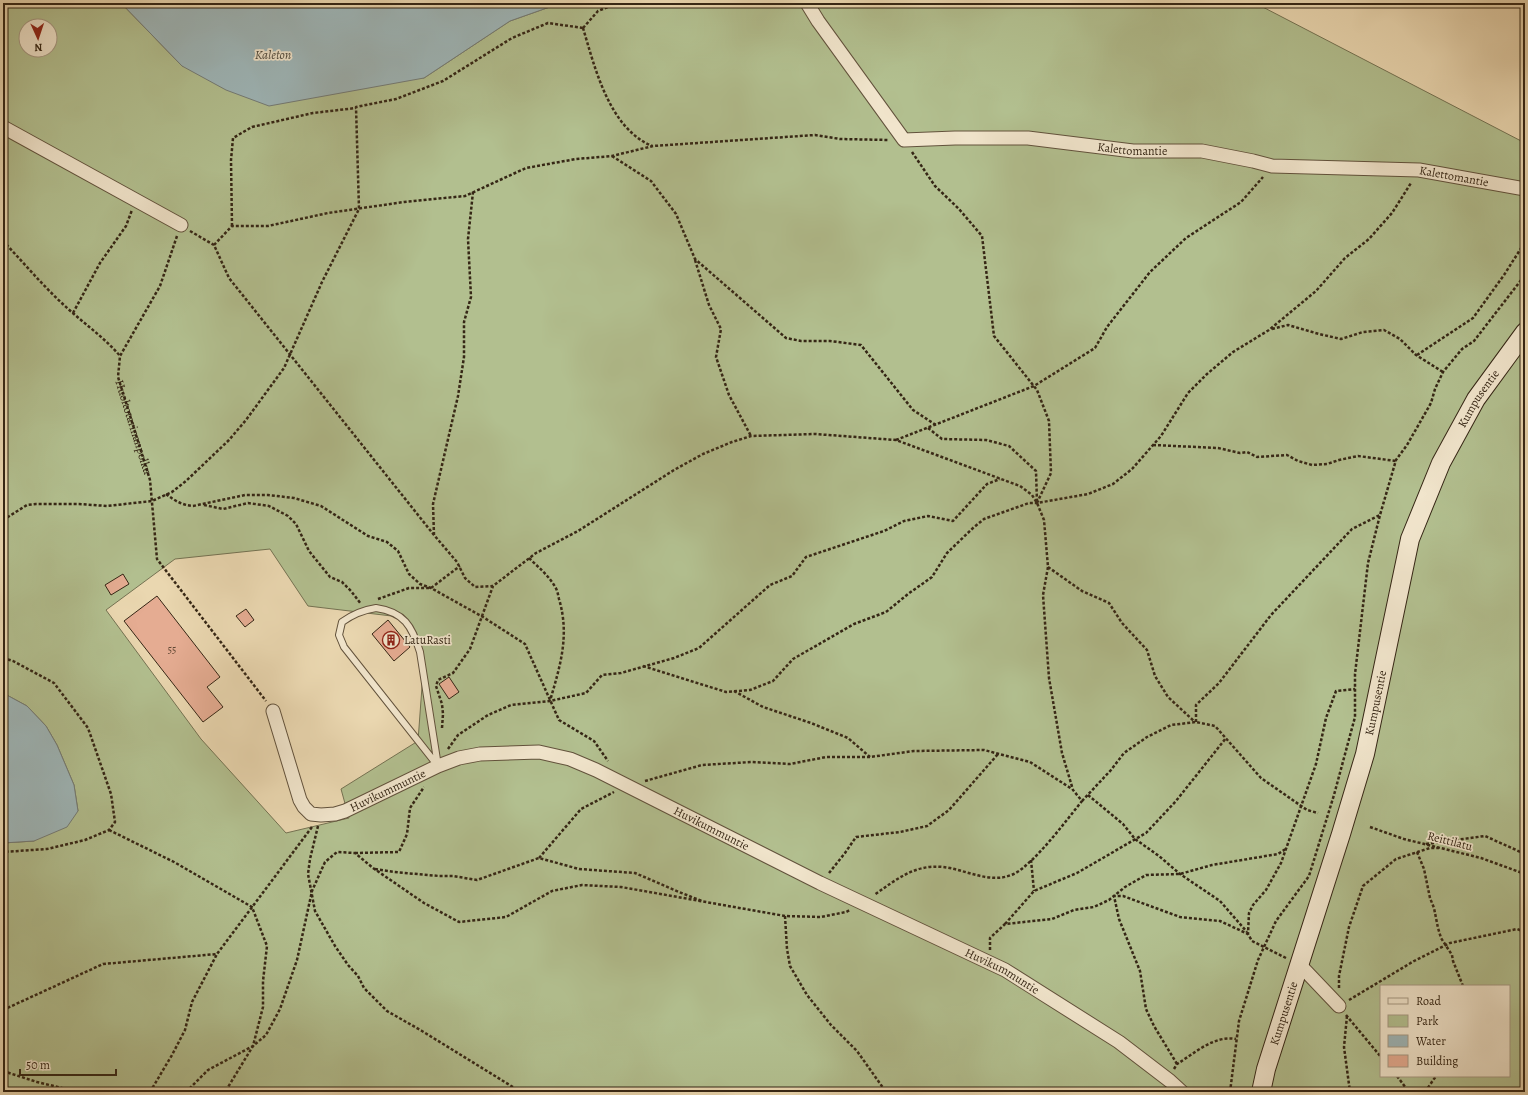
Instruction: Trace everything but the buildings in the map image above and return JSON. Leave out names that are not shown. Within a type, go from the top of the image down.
[{"type":"street","points":[[808,3],[818,21],[904,140]]},
{"type":"street","points":[[3,127],[181,225]]},
{"type":"street","name":"Kalettomantie","points":[[904,140],[1028,138],[1133,151],[1202,151],[1272,166],[1419,170],[1525,189]]},
{"type":"street","name":"Kumpusentie","points":[[1261,1092],[1266,1069],[1365,754],[1410,539],[1441,463],[1476,399],[1525,332]]},
{"type":"street","points":[[273,711],[304,807],[311,814],[321,815]]},
{"type":"street","name":"Huvikummuntie","points":[[321,815],[344,811],[438,766],[459,758],[480,754],[539,752],[570,759],[596,770],[820,884],[1005,970],[1119,1042],[1182,1092]]},
{"type":"street","points":[[1299,964],[1343,1011]]},
{"type":"lane","points":[[376,608],[390,610],[400,617],[412,632],[420,652],[438,766],[344,647],[339,635],[342,622],[354,614],[376,608]]},
{"type":"path","points":[[583,28],[598,11],[618,3]]},
{"type":"path","points":[[214,245],[232,226],[231,160],[233,138],[252,127],[313,113],[356,108],[366,104],[396,99],[443,81],[512,38],[548,23],[583,28]]},
{"type":"path","points":[[583,28],[597,77],[609,99],[611,107],[628,128],[644,143],[653,146]]},
{"type":"path","points":[[3,520],[27,505],[79,504],[106,506],[152,501],[186,481],[229,440],[261,401],[284,368],[322,282],[359,209],[356,108]]},
{"type":"path","points":[[232,226],[268,226],[328,213],[404,202],[465,196],[526,168],[576,159],[612,156],[653,146],[815,135],[840,139],[876,141],[904,140],[935,186],[959,209],[982,236],[994,336],[1037,390],[1049,421],[1051,473],[1037,503]]},
{"type":"path","points":[[612,156],[651,181],[676,214],[695,259],[709,305],[722,329],[716,357],[729,395],[752,436]]},
{"type":"path","points":[[896,440],[1034,386],[1095,348],[1107,327],[1150,272],[1186,238],[1241,202],[1272,166]]},
{"type":"path","points":[[643,666],[726,692],[750,690],[773,681],[793,659],[854,624],[886,612],[932,577],[947,553],[972,528],[984,519],[1029,502],[1037,503],[1088,494],[1113,484],[1132,469],[1154,445],[1188,393],[1207,374],[1233,352],[1269,330],[1316,291],[1345,258],[1369,238],[1392,213],[1419,170]]},
{"type":"path","points":[[434,535],[433,504],[458,396],[464,357],[464,322],[471,297],[468,239],[473,192]]},
{"type":"path","points":[[73,314],[100,263],[126,226],[136,201]]},
{"type":"path","points":[[181,225],[214,245],[229,278],[460,566],[465,578],[475,587],[493,586]]},
{"type":"path","name":"Huoltotarinanpolku","points":[[181,225],[160,286],[120,356],[118,377],[150,480],[157,559],[273,711]]},
{"type":"path","points":[[3,241],[73,314],[108,343],[120,356]]},
{"type":"path","points":[[1416,355],[1473,318],[1504,275],[1525,242]]},
{"type":"path","points":[[695,259],[786,338],[801,341],[830,341],[861,345],[913,410],[936,425]]},
{"type":"path","points":[[1230,1092],[1238,1021],[1258,960],[1276,921],[1309,876],[1334,795],[1355,717],[1355,674],[1368,563],[1396,460],[1407,445],[1431,403],[1434,389],[1443,372],[1462,349],[1474,341],[1525,275]]},
{"type":"path","points":[[1269,330],[1288,325],[1341,339],[1363,332],[1384,330],[1400,339],[1416,355],[1443,372]]},
{"type":"path","points":[[928,428],[942,439],[986,440],[1009,446],[1036,471],[1037,503]]},
{"type":"path","points":[[442,732],[442,704],[436,686],[438,680],[453,672],[470,649],[483,617],[493,586],[536,553],[578,531],[674,470],[703,454],[732,442],[752,436],[815,434],[896,440],[1020,486],[1032,495],[1037,503],[1044,520],[1048,567],[1043,595],[1049,678],[1062,754],[1073,790]]},
{"type":"path","points":[[1154,445],[1218,448],[1240,453],[1247,452],[1257,457],[1287,455],[1312,466],[1327,464],[1358,456],[1396,460]]},
{"type":"path","points":[[186,1092],[208,1070],[253,1046],[266,1035],[280,1009],[297,960],[312,892],[325,862],[337,852],[399,852],[407,834],[410,808],[458,735],[488,716],[511,705],[550,701],[586,693],[602,675],[620,673],[674,658],[699,648],[770,585],[792,576],[806,558],[884,531],[904,521],[928,516],[953,521],[987,484],[1000,479]]},
{"type":"path","points":[[166,494],[174,501],[185,506],[202,505],[244,496],[268,495],[294,498],[321,506],[368,536],[387,542],[398,552],[409,574],[420,584],[431,588],[483,617],[525,644],[559,720],[594,740],[620,783]]},
{"type":"path","points":[[202,505],[223,509],[248,503],[269,506],[288,516],[296,524],[309,551],[330,577],[342,582],[364,607]]},
{"type":"path","points":[[1196,722],[1196,705],[1219,683],[1271,615],[1352,529],[1380,515]]},
{"type":"path","points":[[529,558],[546,574],[555,586],[562,609],[565,633],[562,660],[550,701]]},
{"type":"path","points":[[354,614],[372,602],[409,588],[431,588],[460,566]]},
{"type":"path","points":[[1048,567],[1082,591],[1109,603],[1122,623],[1147,650],[1155,676],[1168,697],[1196,722]]},
{"type":"path","points":[[3,658],[13,661],[54,683],[88,728],[112,794],[115,822],[109,830],[85,840],[47,849],[3,852]]},
{"type":"path","points":[[1248,934],[1249,913],[1253,905],[1266,890],[1281,863],[1287,848],[1316,764],[1326,718],[1336,691],[1355,689]]},
{"type":"path","points":[[733,691],[763,707],[811,723],[848,738],[870,757]]},
{"type":"path","points":[[355,853],[373,868],[424,903],[459,922],[506,917],[552,891],[582,885],[621,887],[710,904],[785,916],[821,917],[846,912],[863,903],[905,874],[923,868],[942,867],[999,878],[1011,875],[1022,869],[1049,843],[1082,801],[1111,770],[1124,753],[1147,737],[1171,725],[1196,722],[1215,726],[1261,778],[1307,810],[1318,813]]},
{"type":"path","points":[[992,964],[990,938],[1005,924],[1034,891],[1077,873],[1146,833],[1176,801],[1226,738]]},
{"type":"path","points":[[373,868],[394,872],[453,876],[477,880],[539,858],[581,809],[604,798],[620,783],[702,765],[752,762],[790,764],[826,757],[870,757],[914,750],[984,750],[1030,762],[1073,790],[1082,801]]},
{"type":"path","points":[[820,884],[845,854],[856,837],[900,832],[927,826],[949,810],[998,754]]},
{"type":"path","points":[[1088,795],[1123,824],[1135,839],[1160,856],[1180,874],[1220,901],[1248,934],[1252,941],[1299,964]]},
{"type":"path","points":[[321,815],[310,859],[308,874],[315,911],[331,939],[348,965],[358,976],[364,988],[387,1011],[521,1092]]},
{"type":"path","points":[[150,1092],[172,1055],[184,1030],[192,1002],[217,954],[321,815]]},
{"type":"path","name":"Reittilatu","points":[[1370,828],[1424,844],[1481,858],[1525,874]]},
{"type":"path","points":[[109,830],[174,862],[252,907],[267,946],[263,981],[263,1007],[253,1046],[225,1092]]},
{"type":"path","points":[[1424,844],[1485,836],[1525,854]]},
{"type":"path","points":[[1005,924],[1052,919],[1074,910],[1094,907],[1109,900],[1125,886],[1146,875],[1180,874],[1212,865],[1278,854],[1287,848]]},
{"type":"path","points":[[1350,1092],[1344,1047],[1343,1011],[1339,976],[1349,927],[1363,886],[1396,859],[1430,848],[1439,848]]},
{"type":"path","points":[[1417,852],[1424,869],[1438,928],[1452,955],[1463,985]]},
{"type":"path","points":[[539,858],[579,869],[635,874],[710,904]]},
{"type":"path","points":[[1031,860],[1034,891]]},
{"type":"path","points":[[1114,896],[1123,896],[1180,917],[1220,921],[1248,934]]},
{"type":"path","points":[[1114,896],[1118,919],[1140,971],[1146,1009],[1154,1026],[1177,1064],[1219,1039],[1228,1037],[1236,1039]]},
{"type":"path","points":[[785,916],[787,949],[790,966],[812,1001],[831,1025],[857,1051],[886,1092]]},
{"type":"path","points":[[1343,1011],[1414,961],[1450,943],[1517,929],[1525,932]]},
{"type":"path","points":[[3,1010],[103,964],[217,954]]},
{"type":"path","points":[[1343,1011],[1380,1056]]},
{"type":"path","points":[[3,1071],[62,1088],[69,1092]]},
{"type":"path","points":[[1398,1077],[1409,1092]]},
{"type":"path","points":[[1425,1092],[1435,1077]]},
{"type":"green space","points":[[3,3],[121,3],[182,66],[424,78],[510,21],[561,3],[1255,3],[1525,143],[1525,1092],[3,1092],[3,843],[34,841],[78,811],[74,785],[57,745],[46,726],[27,706],[3,693]],"holes":[[[270,549],[308,606],[400,617],[415,638],[423,673],[418,741],[341,789],[349,818],[286,833],[201,739],[106,610],[175,559]]]},
{"type":"water","name":"Kaleton","points":[[121,3],[561,3],[510,21],[424,78],[269,106],[226,90],[182,66]]},
{"type":"water","points":[[3,693],[27,706],[46,726],[57,745],[74,785],[78,811],[67,827],[34,841],[3,843]]},
{"type":"place","name":"LatuRasti","points":[[391,640]]}]
